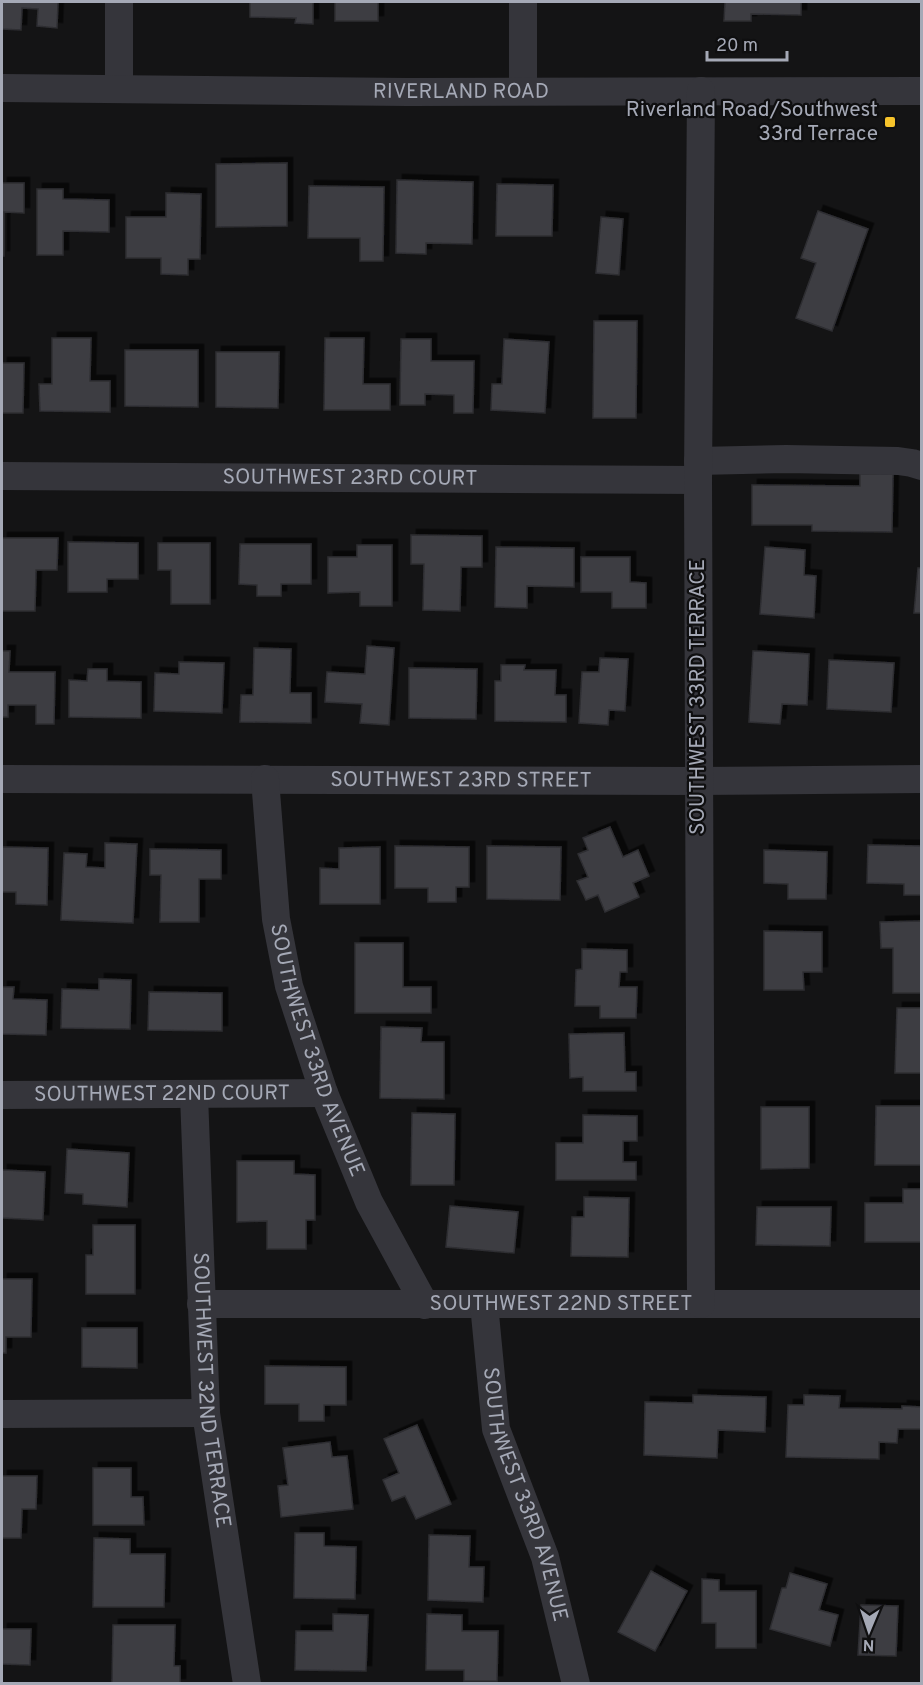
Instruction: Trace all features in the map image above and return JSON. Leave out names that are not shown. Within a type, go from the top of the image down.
[{"type":"street","points":[[119,2],[119,88]]},
{"type":"street","points":[[523,2],[523,90]]},
{"type":"street","name":"RIVERLAND ROAD","points":[[2,88],[408,92],[921,91]]},
{"type":"street","name":"SOUTHWEST 33RD TERRACE","points":[[700,1304],[698,470],[701,91]]},
{"type":"street","name":"SOUTHWEST 23RD COURT","points":[[2,476],[698,470],[786,459],[898,461],[921,466]]},
{"type":"street","name":"SOUTHWEST 23RD STREET","points":[[2,779],[698,781],[921,779]]},
{"type":"street","name":"SOUTHWEST 33RD AVENUE","points":[[265,779],[276,919],[289,986],[324,1094],[369,1202],[425,1305]]},
{"type":"street","name":"SOUTHWEST 22ND COURT","points":[[2,1095],[324,1094]]},
{"type":"street","name":"SOUTHWEST 32ND TERRACE","points":[[194,1095],[206,1413],[247,1683]]},
{"type":"street","name":"SOUTHWEST 22ND STREET","points":[[201,1304],[921,1304]]},
{"type":"street","name":"SOUTHWEST 33RD AVENUE","points":[[484,1304],[496,1429],[545,1557],[576,1683]]},
{"type":"street","points":[[2,1414],[206,1413]]},
{"type":"building","points":[[2,2],[58,2],[57,28],[37,26],[38,9],[22,8],[21,30],[2,29]]},
{"type":"building","points":[[250,2],[313,2],[313,24],[295,23],[296,18],[250,17]]},
{"type":"building","points":[[335,2],[378,2],[378,21],[335,21]]},
{"type":"building","points":[[725,2],[801,2],[801,15],[751,14],[751,21],[724,21]]},
{"type":"building","points":[[287,163],[287,226],[216,227],[216,164]]},
{"type":"building","points":[[397,180],[473,182],[472,244],[426,243],[426,254],[396,253]]},
{"type":"building","points":[[2,183],[24,183],[24,213],[4,212],[4,256],[2,256]]},
{"type":"building","points":[[497,184],[553,185],[552,236],[496,236]]},
{"type":"building","points":[[309,186],[384,187],[383,261],[360,261],[360,238],[308,238]]},
{"type":"building","points":[[37,189],[63,189],[63,199],[109,200],[109,232],[63,231],[63,255],[37,255]]},
{"type":"building","points":[[166,193],[201,194],[200,259],[188,259],[188,275],[161,274],[161,258],[126,258],[126,217],[166,217]]},
{"type":"building","points":[[818,211],[868,229],[832,331],[796,318],[816,263],[801,258]]},
{"type":"building","points":[[601,217],[623,219],[619,275],[596,273]]},
{"type":"building","points":[[594,321],[637,321],[636,418],[593,418]]},
{"type":"building","points":[[52,338],[91,338],[90,381],[110,381],[110,412],[40,411],[39,384],[52,384]]},
{"type":"building","points":[[325,338],[364,338],[363,384],[390,384],[390,410],[324,410]]},
{"type":"building","points":[[401,339],[431,339],[431,361],[474,361],[473,413],[454,413],[454,395],[425,394],[425,405],[400,405]]},
{"type":"building","points":[[504,339],[549,342],[545,413],[491,410],[492,384],[502,384]]},
{"type":"building","points":[[125,350],[198,350],[198,407],[125,406]]},
{"type":"building","points":[[216,352],[279,352],[278,408],[216,407]]},
{"type":"building","points":[[2,363],[24,363],[23,413],[2,413]]},
{"type":"building","points":[[860,474],[893,474],[892,532],[812,531],[812,525],[752,525],[752,485],[860,486]]},
{"type":"building","points":[[411,535],[482,536],[482,567],[461,567],[460,611],[423,610],[424,564],[411,564]]},
{"type":"building","points":[[2,538],[58,538],[57,570],[36,570],[35,611],[2,611]]},
{"type":"building","points":[[68,542],[138,543],[138,579],[107,579],[107,592],[68,592]]},
{"type":"building","points":[[158,543],[210,543],[210,604],[171,604],[171,570],[158,570]]},
{"type":"building","points":[[240,544],[311,544],[311,584],[281,584],[281,596],[257,596],[257,585],[239,584]]},
{"type":"building","points":[[357,545],[392,545],[392,606],[360,606],[360,592],[328,593],[328,557],[357,557]]},
{"type":"building","points":[[496,547],[574,548],[574,587],[527,586],[527,608],[495,607]]},
{"type":"building","points":[[765,547],[805,550],[804,575],[816,576],[814,618],[760,614]]},
{"type":"building","points":[[581,557],[630,557],[630,582],[646,583],[646,608],[612,608],[612,592],[581,592]]},
{"type":"building","points":[[918,568],[922,568],[922,613],[914,613]]},
{"type":"building","points":[[367,646],[394,648],[389,725],[360,723],[362,704],[325,702],[327,672],[365,674]]},
{"type":"building","points":[[254,648],[291,649],[290,693],[311,693],[311,723],[240,722],[241,695],[253,695]]},
{"type":"building","points":[[2,651],[10,651],[9,672],[55,672],[54,724],[36,724],[36,705],[8,705],[8,717],[2,717]]},
{"type":"building","points":[[753,651],[809,654],[807,705],[782,704],[780,724],[749,722]]},
{"type":"building","points":[[600,658],[628,659],[625,711],[609,710],[608,725],[579,723],[582,672],[599,672]]},
{"type":"building","points":[[829,660],[894,663],[891,712],[827,709]]},
{"type":"building","points":[[179,662],[224,663],[222,713],[154,711],[155,673],[179,674]]},
{"type":"building","points":[[501,665],[525,665],[524,670],[556,670],[555,695],[566,695],[566,722],[495,721],[495,681],[501,681]]},
{"type":"building","points":[[409,668],[477,669],[476,719],[409,718]]},
{"type":"building","points":[[88,669],[107,669],[107,681],[141,682],[141,718],[69,717],[69,680],[87,681]]},
{"type":"building","points":[[610,827],[623,857],[638,850],[649,876],[633,883],[639,897],[605,912],[598,895],[586,900],[577,881],[588,877],[578,854],[588,850],[583,838]]},
{"type":"building","points":[[105,843],[137,844],[133,923],[61,920],[64,853],[87,854],[86,867],[105,868]]},
{"type":"building","points":[[868,845],[922,846],[922,895],[904,895],[904,884],[867,883]]},
{"type":"building","points":[[395,846],[469,847],[469,887],[456,887],[456,902],[428,902],[428,888],[395,888]]},
{"type":"building","points":[[487,846],[561,847],[560,900],[487,899]]},
{"type":"building","points":[[2,847],[48,848],[47,905],[16,904],[16,892],[2,892]]},
{"type":"building","points":[[380,847],[380,904],[320,904],[320,868],[339,869],[339,848]]},
{"type":"building","points":[[150,849],[221,850],[221,879],[199,879],[199,922],[160,922],[161,875],[150,875]]},
{"type":"building","points":[[764,850],[827,852],[826,899],[788,899],[788,884],[764,883]]},
{"type":"building","points":[[922,921],[922,993],[893,993],[893,948],[881,948],[880,922]]},
{"type":"building","points":[[764,931],[822,932],[822,972],[803,972],[804,990],[764,990]]},
{"type":"building","points":[[355,943],[403,943],[403,987],[431,987],[431,1013],[355,1013]]},
{"type":"building","points":[[582,949],[627,950],[627,972],[620,972],[619,987],[637,987],[636,1018],[600,1018],[600,1006],[575,1006],[576,970],[582,969]]},
{"type":"building","points":[[99,979],[131,980],[130,1029],[61,1028],[62,989],[99,990]]},
{"type":"building","points":[[2,987],[14,987],[13,999],[47,1000],[46,1035],[2,1034]]},
{"type":"building","points":[[149,992],[222,993],[222,1031],[148,1030]]},
{"type":"building","points":[[897,1008],[922,1008],[922,1073],[895,1073]]},
{"type":"building","points":[[381,1027],[422,1028],[421,1042],[444,1042],[444,1099],[380,1098]]},
{"type":"building","points":[[624,1033],[625,1072],[636,1072],[636,1091],[583,1091],[583,1077],[570,1078],[569,1034]]},
{"type":"building","points":[[876,1106],[922,1106],[922,1165],[875,1165]]},
{"type":"building","points":[[761,1107],[809,1107],[809,1168],[761,1169]]},
{"type":"building","points":[[412,1113],[455,1114],[454,1185],[411,1185]]},
{"type":"building","points":[[583,1115],[637,1116],[637,1141],[623,1141],[623,1162],[636,1162],[636,1180],[556,1180],[556,1143],[583,1143]]},
{"type":"building","points":[[67,1149],[129,1153],[127,1207],[83,1204],[83,1194],[65,1193]]},
{"type":"building","points":[[237,1161],[294,1161],[294,1174],[315,1175],[315,1220],[306,1220],[306,1249],[267,1249],[267,1221],[237,1222]]},
{"type":"building","points":[[2,1170],[45,1172],[43,1220],[2,1218]]},
{"type":"building","points":[[903,1189],[922,1189],[922,1242],[865,1242],[865,1203],[903,1203]]},
{"type":"building","points":[[584,1197],[629,1198],[628,1257],[571,1256],[572,1217],[584,1217]]},
{"type":"building","points":[[450,1206],[518,1212],[514,1253],[446,1247]]},
{"type":"building","points":[[757,1207],[831,1207],[830,1246],[756,1245]]},
{"type":"building","points":[[93,1225],[135,1225],[135,1294],[86,1294],[86,1255],[93,1255]]},
{"type":"building","points":[[2,1279],[32,1279],[31,1337],[6,1337],[6,1353],[2,1353]]},
{"type":"building","points":[[82,1328],[137,1328],[137,1368],[82,1367]]},
{"type":"building","points":[[265,1366],[346,1367],[346,1405],[324,1405],[324,1421],[299,1421],[299,1404],[265,1404]]},
{"type":"building","points":[[693,1395],[766,1397],[765,1432],[718,1430],[717,1458],[644,1455],[645,1402],[693,1403]]},
{"type":"building","points":[[804,1395],[840,1396],[839,1408],[922,1407],[922,1429],[898,1429],[897,1443],[879,1442],[879,1459],[786,1457],[788,1405],[804,1405]]},
{"type":"building","points":[[417,1425],[451,1504],[416,1519],[405,1496],[392,1501],[383,1480],[399,1473],[384,1439]]},
{"type":"building","points":[[330,1442],[332,1457],[347,1456],[353,1509],[281,1517],[278,1486],[288,1485],[283,1448]]},
{"type":"building","points":[[93,1468],[131,1468],[131,1497],[143,1497],[144,1525],[93,1525]]},
{"type":"building","points":[[2,1476],[37,1476],[36,1509],[22,1509],[21,1538],[2,1538]]},
{"type":"building","points":[[295,1533],[324,1533],[324,1546],[356,1547],[355,1599],[294,1598]]},
{"type":"building","points":[[429,1535],[470,1536],[469,1567],[484,1567],[483,1602],[428,1600]]},
{"type":"building","points":[[94,1538],[130,1539],[130,1554],[165,1554],[164,1607],[93,1607]]},
{"type":"building","points":[[651,1571],[687,1591],[655,1651],[618,1632]]},
{"type":"building","points":[[790,1573],[827,1584],[819,1610],[838,1615],[830,1646],[770,1629],[782,1588],[786,1588]]},
{"type":"building","points":[[702,1579],[719,1580],[719,1591],[756,1591],[756,1648],[716,1648],[716,1623],[702,1623]]},
{"type":"building","points":[[861,1605],[898,1606],[896,1656],[858,1655]]},
{"type":"building","points":[[333,1614],[368,1615],[366,1671],[295,1670],[296,1631],[333,1631]]},
{"type":"building","points":[[427,1614],[462,1615],[462,1631],[498,1631],[497,1681],[464,1681],[464,1670],[426,1670]]},
{"type":"building","points":[[113,1625],[175,1625],[174,1666],[180,1666],[180,1684],[112,1684]]},
{"type":"building","points":[[2,1629],[31,1629],[30,1665],[2,1664]]},
{"type":"place","name":"Riverland Road/Southwest 33rd Terrace","points":[[890,122]]}]
